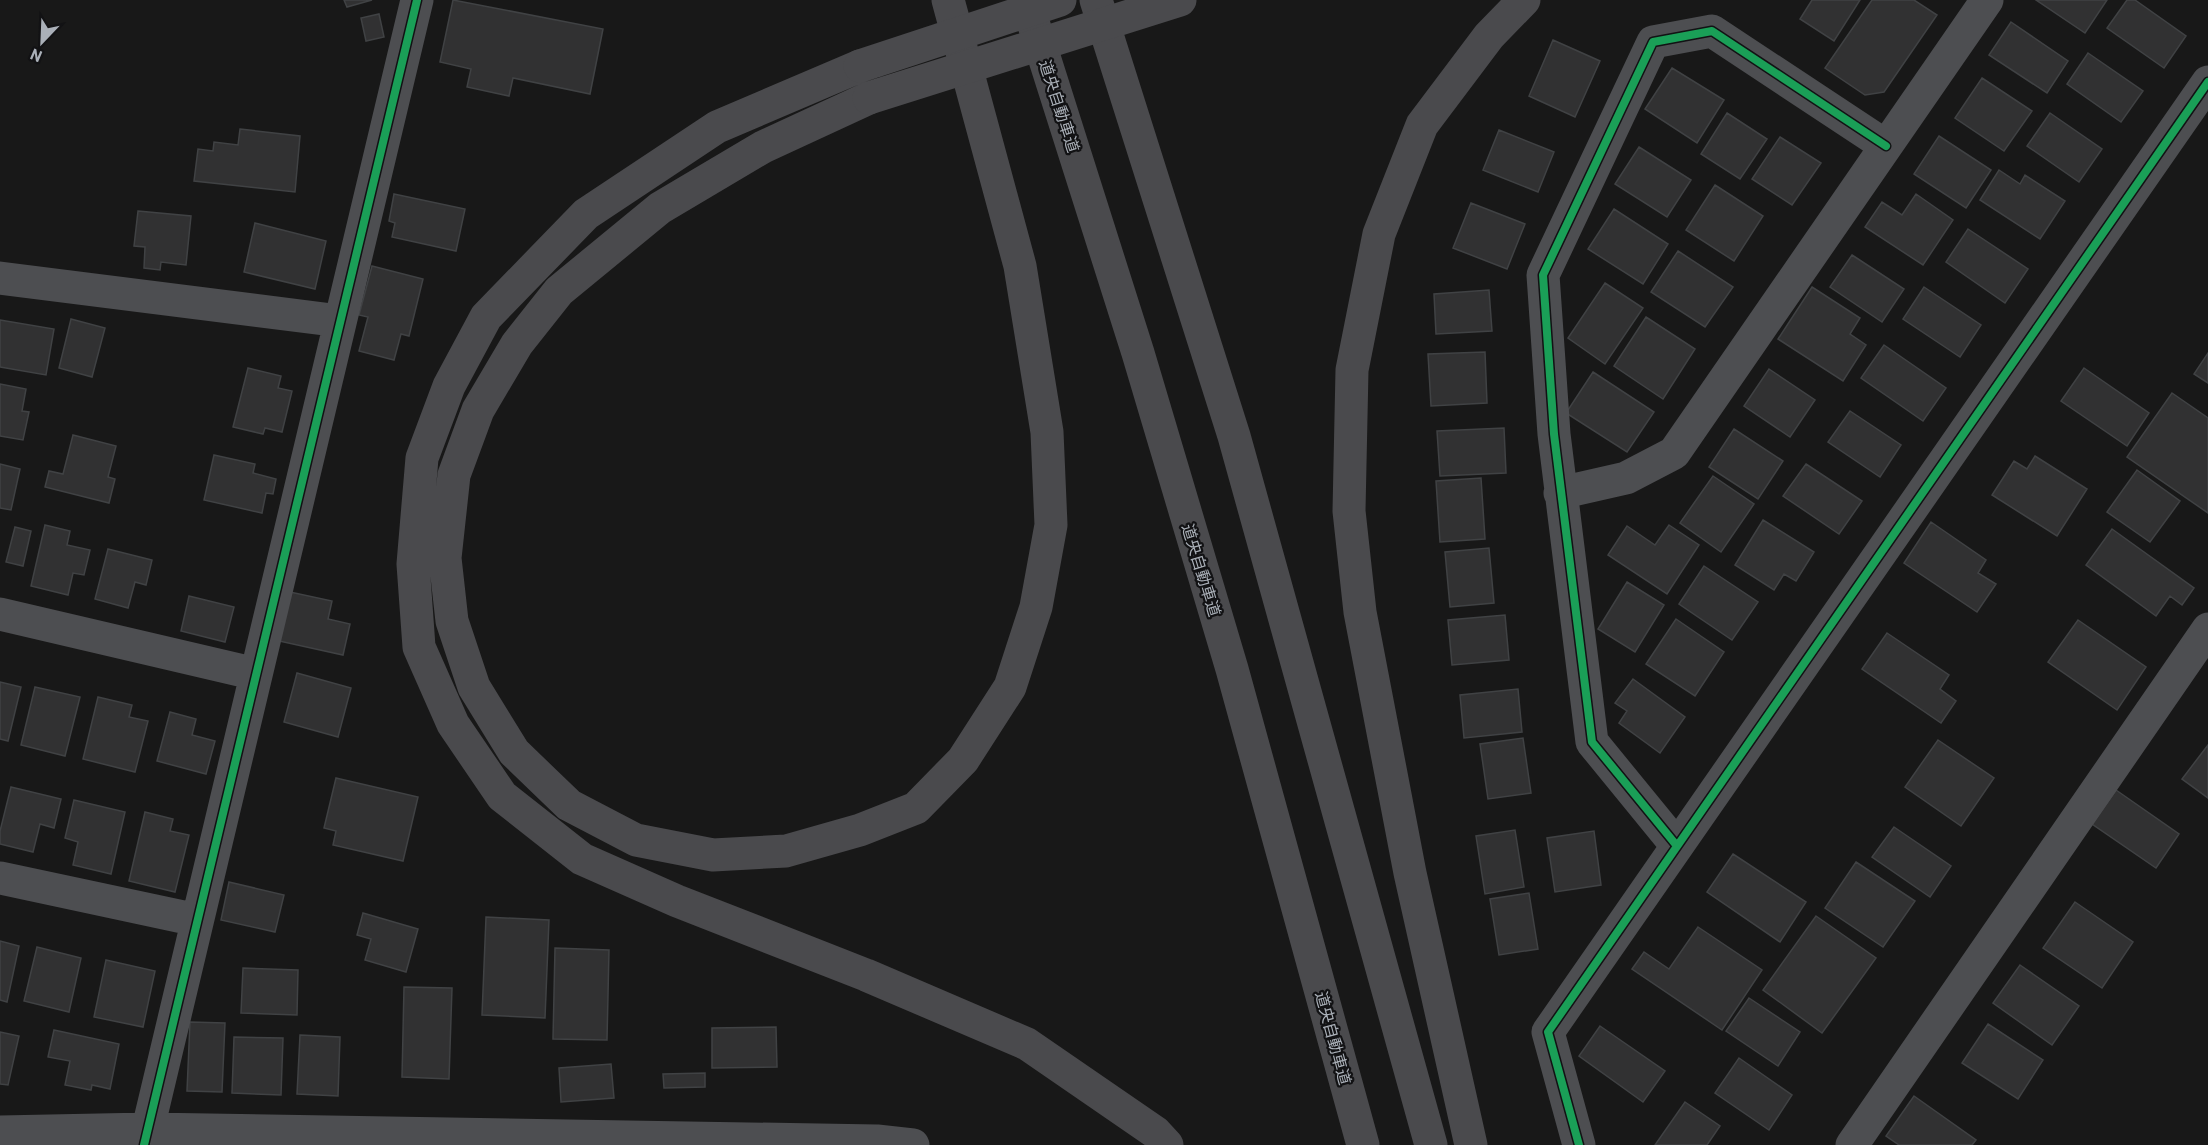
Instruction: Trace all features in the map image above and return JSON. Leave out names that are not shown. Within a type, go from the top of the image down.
[{"type":"highway","points":[[948,0],[1020,266],[1047,432],[1051,525],[1036,607],[1010,687],[963,760],[916,808],[860,830],[786,851],[712,855],[636,840],[569,805],[514,752],[474,687],[452,621],[445,558],[454,475],[478,410],[517,344],[559,291],[660,208],[763,147],[869,98],[1180,0]]},
{"type":"highway","name":"道央自動車道","points":[[1026,0],[1138,353],[1232,669],[1363,1145]]},
{"type":"highway","points":[[1060,0],[860,66],[717,127],[586,214],[486,317],[449,386],[422,458],[412,564],[419,647],[453,724],[501,796],[582,859],[677,901],[866,975],[1027,1044],[1155,1132],[1167,1145]]},
{"type":"highway","points":[[1096,0],[1234,435],[1431,1145]]},
{"type":"highway","points":[[1471,1145],[1410,873],[1360,612],[1349,511],[1352,370],[1379,234],[1422,125],[1490,36],[1524,0]]},
{"type":"street","points":[[146,1137],[417,0]]},
{"type":"street","points":[[1560,493],[1626,478],[1674,453],[1987,0]]},
{"type":"street","points":[[1677,846],[1592,742],[1560,493],[1543,275],[1653,42],[1712,32],[1886,146]]},
{"type":"street","points":[[1579,1145],[1548,1032],[2208,82]]},
{"type":"street","points":[[0,278],[340,321]]},
{"type":"street","points":[[0,614],[256,674]]},
{"type":"street","points":[[1852,1145],[2208,629]]},
{"type":"street","points":[[0,879],[197,920]]},
{"type":"street","points":[[0,1132],[146,1137],[877,1141],[913,1145]]},
{"type":"building","points":[[344,0],[372,0],[347,7]]},
{"type":"building","points":[[453,0],[603,29],[590,94],[513,78],[509,96],[467,87],[471,69],[440,62]]},
{"type":"building","points":[[1812,0],[1860,0],[1834,41],[1800,19]]},
{"type":"building","points":[[1872,0],[1914,0],[1937,15],[1884,92],[1865,95],[1825,68]]},
{"type":"building","points":[[2036,0],[2107,0],[2085,33]]},
{"type":"building","points":[[2127,0],[2135,0],[2186,36],[2164,68],[2107,28]]},
{"type":"building","points":[[379,14],[384,37],[366,41],[361,18]]},
{"type":"building","points":[[2011,22],[2068,61],[2047,93],[1989,55]]},
{"type":"building","points":[[1553,40],[1600,61],[1575,117],[1529,96]]},
{"type":"building","points":[[2088,53],[2143,91],[2121,122],[2067,84]]},
{"type":"building","points":[[1672,68],[1724,100],[1697,143],[1645,109]]},
{"type":"building","points":[[1982,78],[2032,111],[2004,151],[1955,118]]},
{"type":"building","points":[[1727,113],[1767,139],[1740,179],[1701,154]]},
{"type":"building","points":[[2050,113],[2102,149],[2079,182],[2027,146]]},
{"type":"building","points":[[240,129],[300,136],[295,192],[194,181],[198,149],[213,151],[214,142],[238,145]]},
{"type":"building","points":[[1499,130],[1554,152],[1538,192],[1483,170]]},
{"type":"building","points":[[1939,136],[1991,170],[1966,208],[1914,174]]},
{"type":"building","points":[[1780,137],[1821,163],[1792,205],[1752,179]]},
{"type":"building","points":[[1639,147],[1691,180],[1667,217],[1615,184]]},
{"type":"building","points":[[1999,170],[2020,184],[2025,175],[2065,201],[2040,239],[1980,200]]},
{"type":"building","points":[[1715,185],[1763,216],[1734,261],[1686,230]]},
{"type":"building","points":[[394,194],[465,209],[456,251],[392,237],[395,223],[389,221]]},
{"type":"building","points":[[1916,194],[1953,220],[1923,265],[1865,227],[1882,202],[1902,215]]},
{"type":"building","points":[[1471,203],[1525,224],[1507,269],[1453,248]]},
{"type":"building","points":[[1614,209],[1668,244],[1643,284],[1588,249]]},
{"type":"building","points":[[138,211],[191,216],[186,265],[161,262],[160,270],[144,268],[145,247],[134,246]]},
{"type":"building","points":[[255,223],[326,241],[315,289],[244,272]]},
{"type":"building","points":[[1968,229],[2028,269],[2005,303],[1946,262]]},
{"type":"building","points":[[1678,251],[1733,287],[1705,327],[1651,292]]},
{"type":"building","points":[[1852,255],[1904,289],[1882,322],[1830,287]]},
{"type":"building","points":[[372,266],[423,279],[409,336],[401,334],[394,360],[359,351],[368,317],[359,315]]},
{"type":"building","points":[[1605,283],[1643,308],[1605,364],[1568,338]]},
{"type":"building","points":[[1812,287],[1860,318],[1850,334],[1866,345],[1843,381],[1778,339]]},
{"type":"building","points":[[1924,287],[1981,325],[1960,357],[1903,319]]},
{"type":"building","points":[[1489,290],[1492,331],[1436,334],[1434,294]]},
{"type":"building","points":[[1646,317],[1695,349],[1663,399],[1614,366]]},
{"type":"building","points":[[71,319],[105,328],[92,377],[59,368]]},
{"type":"building","points":[[0,320],[54,329],[46,375],[0,367]]},
{"type":"building","points":[[1884,345],[1946,388],[1923,421],[1861,378]]},
{"type":"building","points":[[1485,352],[1487,403],[1431,406],[1428,354]]},
{"type":"building","points":[[2208,353],[2208,383],[2194,374]]},
{"type":"building","points":[[248,368],[281,376],[278,388],[292,391],[282,432],[265,428],[263,434],[233,427]]},
{"type":"building","points":[[2084,368],[2149,413],[2127,446],[2061,401]]},
{"type":"building","points":[[1769,369],[1815,400],[1790,437],[1744,406]]},
{"type":"building","points":[[1593,372],[1654,412],[1627,452],[1566,413]]},
{"type":"building","points":[[0,384],[26,389],[22,411],[29,412],[23,440],[0,436]]},
{"type":"building","points":[[2172,393],[2208,418],[2208,513],[2127,457]]},
{"type":"building","points":[[1850,411],[1901,445],[1880,477],[1828,442]]},
{"type":"building","points":[[1504,428],[1506,473],[1440,476],[1437,431]]},
{"type":"building","points":[[1734,429],[1783,461],[1758,499],[1709,467]]},
{"type":"building","points":[[73,435],[116,446],[108,477],[115,479],[109,503],[45,487],[49,471],[63,474]]},
{"type":"building","points":[[214,455],[255,464],[253,473],[276,479],[273,494],[266,493],[262,513],[204,500]]},
{"type":"building","points":[[2035,456],[2087,489],[2057,536],[1992,495],[2014,461],[2027,469]]},
{"type":"building","points":[[0,464],[20,469],[11,510],[0,508]]},
{"type":"building","points":[[1806,464],[1862,501],[1839,534],[1783,496]]},
{"type":"building","points":[[2137,470],[2180,501],[2150,542],[2107,512]]},
{"type":"building","points":[[1713,476],[1754,504],[1721,552],[1680,523]]},
{"type":"building","points":[[1481,478],[1485,539],[1440,542],[1436,481]]},
{"type":"building","points":[[1763,520],[1814,552],[1796,581],[1784,574],[1774,590],[1735,565]]},
{"type":"building","points":[[1931,522],[1986,560],[1978,573],[1996,584],[1977,612],[1904,563]]},
{"type":"building","points":[[45,525],[70,531],[67,545],[90,550],[84,575],[73,573],[68,595],[31,586]]},
{"type":"building","points":[[1669,525],[1699,545],[1667,594],[1608,555],[1627,526],[1655,545]]},
{"type":"building","points":[[15,527],[31,531],[23,566],[6,562]]},
{"type":"building","points":[[2112,529],[2194,588],[2182,605],[2170,596],[2156,616],[2086,565]]},
{"type":"building","points":[[1489,548],[1494,603],[1450,607],[1445,552]]},
{"type":"building","points":[[108,549],[152,560],[146,585],[135,582],[128,608],[95,599]]},
{"type":"building","points":[[1704,566],[1758,602],[1732,640],[1679,604]]},
{"type":"building","points":[[1627,582],[1664,605],[1635,652],[1598,629]]},
{"type":"building","points":[[290,592],[332,601],[328,619],[350,624],[343,655],[279,641]]},
{"type":"building","points":[[189,596],[234,607],[225,642],[181,631]]},
{"type":"building","points":[[1505,615],[1509,660],[1452,665],[1448,620]]},
{"type":"building","points":[[1676,619],[1724,652],[1695,696],[1646,664]]},
{"type":"building","points":[[2078,620],[2146,667],[2117,710],[2048,662]]},
{"type":"building","points":[[1887,633],[1949,675],[1940,689],[1956,701],[1941,723],[1862,669]]},
{"type":"building","points":[[297,673],[351,688],[338,737],[284,722]]},
{"type":"building","points":[[1633,679],[1685,717],[1660,753],[1619,723],[1627,711],[1615,703]]},
{"type":"building","points":[[0,682],[21,687],[8,741],[0,739]]},
{"type":"building","points":[[35,687],[80,697],[65,756],[21,745]]},
{"type":"building","points":[[1518,689],[1522,732],[1464,738],[1460,695]]},
{"type":"building","points":[[98,697],[132,705],[129,717],[148,721],[135,772],[83,759]]},
{"type":"building","points":[[170,712],[196,719],[192,735],[215,741],[206,774],[157,761]]},
{"type":"building","points":[[1523,738],[1531,793],[1488,799],[1480,744]]},
{"type":"building","points":[[1938,740],[1994,778],[1961,826],[1905,787]]},
{"type":"building","points":[[2208,745],[2208,798],[2182,779]]},
{"type":"building","points":[[336,778],[418,797],[403,861],[333,845],[336,831],[324,828]]},
{"type":"building","points":[[11,787],[61,799],[54,828],[40,824],[33,852],[0,844],[0,831]]},
{"type":"building","points":[[2116,790],[2179,834],[2156,868],[2092,824]]},
{"type":"building","points":[[74,800],[125,812],[111,874],[73,865],[78,842],[65,838]]},
{"type":"building","points":[[145,812],[173,819],[170,831],[189,835],[175,892],[129,881]]},
{"type":"building","points":[[1894,827],[1951,866],[1930,897],[1872,857]]},
{"type":"building","points":[[1515,830],[1524,887],[1485,894],[1476,836]]},
{"type":"building","points":[[1594,831],[1601,885],[1555,892],[1547,838]]},
{"type":"building","points":[[1733,854],[1806,902],[1780,942],[1707,892]]},
{"type":"building","points":[[1856,862],[1915,901],[1883,947],[1825,908]]},
{"type":"building","points":[[229,882],[284,895],[275,932],[221,920]]},
{"type":"building","points":[[1529,893],[1538,949],[1499,955],[1490,899]]},
{"type":"building","points":[[2075,902],[2133,942],[2102,988],[2043,948]]},
{"type":"building","points":[[363,913],[418,929],[406,972],[365,960],[371,939],[357,935]]},
{"type":"building","points":[[1816,916],[1876,958],[1822,1033],[1763,990]]},
{"type":"building","points":[[486,917],[549,920],[545,1018],[482,1015]]},
{"type":"building","points":[[1698,927],[1762,970],[1722,1030],[1632,969],[1644,952],[1669,969]]},
{"type":"building","points":[[0,941],[19,946],[7,1002],[0,1000]]},
{"type":"building","points":[[37,947],[81,958],[69,1012],[24,1001]]},
{"type":"building","points":[[555,948],[609,950],[607,1040],[553,1039]]},
{"type":"building","points":[[106,960],[155,971],[143,1027],[94,1017]]},
{"type":"building","points":[[2020,965],[2079,1006],[2052,1045],[1993,1003]]},
{"type":"building","points":[[243,968],[298,970],[297,1015],[241,1013]]},
{"type":"building","points":[[404,987],[452,988],[449,1079],[402,1077]]},
{"type":"building","points":[[1749,998],[1800,1032],[1778,1066],[1726,1031]]},
{"type":"building","points":[[190,1022],[225,1023],[222,1092],[187,1091]]},
{"type":"building","points":[[1988,1024],[2043,1060],[2018,1099],[1962,1063]]},
{"type":"building","points":[[1600,1026],[1665,1071],[1643,1102],[1579,1056]]},
{"type":"building","points":[[776,1027],[777,1067],[712,1068],[712,1028]]},
{"type":"building","points":[[54,1030],[119,1044],[110,1089],[92,1085],[91,1090],[65,1085],[70,1061],[48,1057]]},
{"type":"building","points":[[0,1032],[19,1036],[8,1085],[0,1084]]},
{"type":"building","points":[[300,1035],[340,1037],[338,1096],[297,1094]]},
{"type":"building","points":[[234,1037],[283,1038],[281,1095],[232,1093]]},
{"type":"building","points":[[1739,1058],[1792,1095],[1769,1130],[1715,1093]]},
{"type":"building","points":[[611,1064],[614,1098],[561,1102],[559,1068]]},
{"type":"building","points":[[705,1073],[705,1087],[664,1088],[663,1074]]},
{"type":"building","points":[[1914,1096],[1976,1140],[1972,1145],[1899,1145],[1886,1136]]},
{"type":"building","points":[[1685,1102],[1720,1126],[1707,1145],[1655,1145]]},
{"type":"cycle path","points":[[144,1145],[417,0]]},
{"type":"cycle path","points":[[1677,846],[1592,742],[1554,434],[1543,275],[1653,42],[1712,31],[1886,146]]},
{"type":"cycle path","points":[[1579,1145],[1548,1032],[2208,82]]}]
